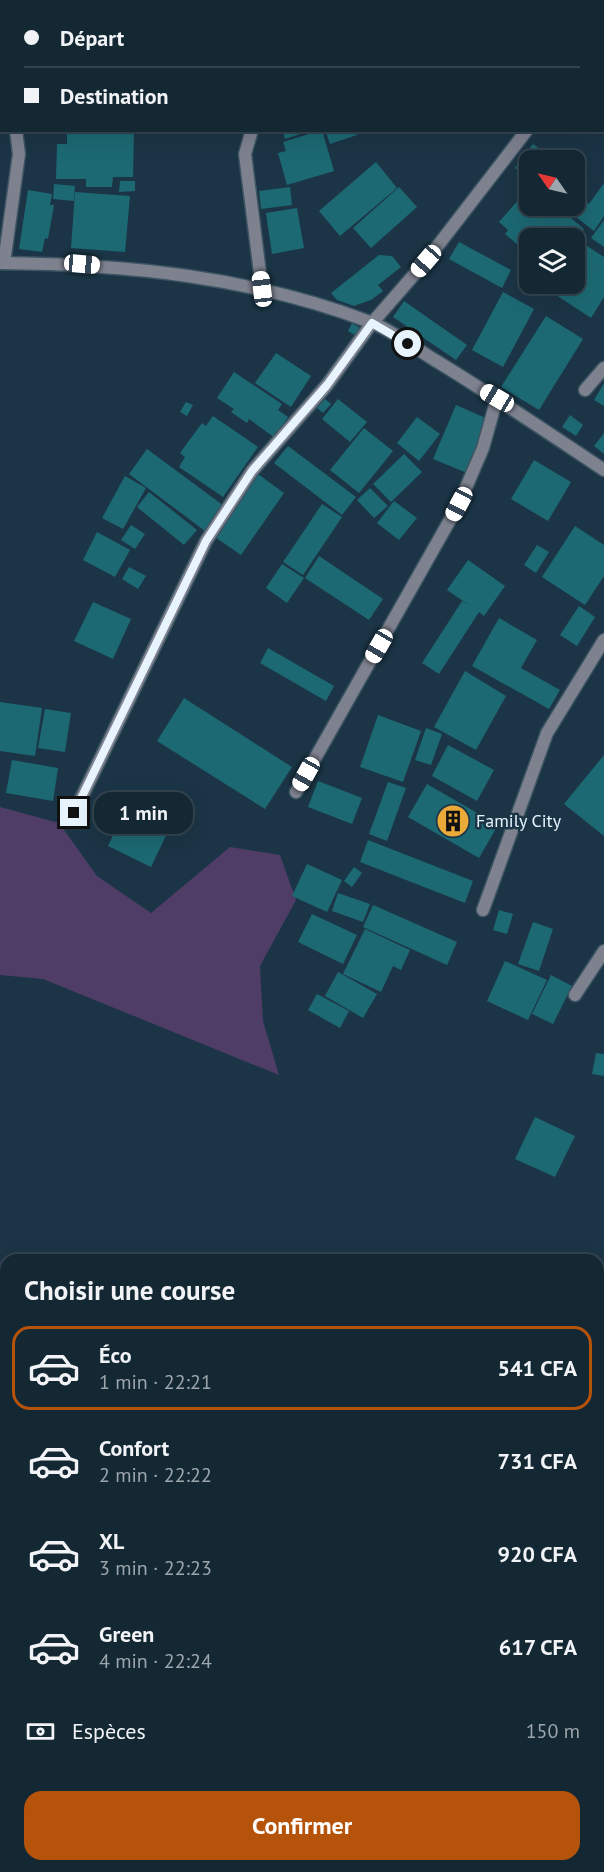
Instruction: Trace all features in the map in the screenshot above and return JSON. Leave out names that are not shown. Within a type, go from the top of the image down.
[{"type":"street","points":[[16,132],[19,154],[2,263],[47,262],[114,267],[262,289],[372,323],[497,398],[604,470]]},
{"type":"street","points":[[251,132],[245,154],[262,289]]},
{"type":"street","points":[[74,813],[206,541],[252,471],[327,385],[372,323],[426,261],[525,132]]},
{"type":"street","points":[[585,390],[604,368]]},
{"type":"street","points":[[296,792],[459,504],[483,448],[497,398]]},
{"type":"street","points":[[483,910],[547,733],[604,640]]},
{"type":"street","points":[[575,995],[604,951]]},
{"type":"shaded area","points":[[0,807],[59,823],[97,876],[151,913],[230,847],[280,855],[296,900],[260,966],[263,1021],[279,1075],[43,979],[0,975]]},
{"type":"building","points":[[67,132],[134,132],[133,177],[113,177],[112,187],[86,187],[86,179],[56,179],[57,144],[67,144]]},
{"type":"building","points":[[283,132],[306,132],[285,139]]},
{"type":"building","points":[[323,132],[334,171],[287,185],[278,153],[286,151],[283,142]]},
{"type":"building","points":[[326,132],[356,132],[357,135],[330,144]]},
{"type":"building","points":[[533,144],[541,150],[528,150]]},
{"type":"building","points":[[376,162],[397,188],[340,236],[319,211]]},
{"type":"building","points":[[120,181],[135,181],[135,191],[119,192]]},
{"type":"building","points":[[604,183],[604,216],[594,231],[575,216],[585,216],[585,202],[589,204]]},
{"type":"building","points":[[54,184],[75,186],[74,201],[53,199]]},
{"type":"building","points":[[290,187],[292,205],[261,209],[259,191]]},
{"type":"building","points":[[399,187],[417,207],[371,248],[353,228]]},
{"type":"building","points":[[28,190],[52,194],[50,205],[54,205],[48,239],[45,238],[42,252],[19,249]]},
{"type":"building","points":[[75,192],[130,196],[125,252],[71,248]]},
{"type":"building","points":[[519,199],[519,216],[569,216],[583,228],[519,228],[519,246],[505,234],[508,230],[499,222]]},
{"type":"building","points":[[297,208],[304,248],[272,254],[266,213]]},
{"type":"building","points":[[604,220],[604,247],[591,238]]},
{"type":"building","points":[[459,242],[511,270],[502,288],[449,259]]},
{"type":"building","points":[[585,245],[604,257],[604,297],[591,318],[555,294],[585,294]]},
{"type":"building","points":[[379,255],[392,256],[401,267],[378,285],[383,291],[371,300],[354,306],[337,300],[331,293]]},
{"type":"building","points":[[503,292],[534,309],[503,367],[472,350]]},
{"type":"building","points":[[404,301],[467,345],[456,360],[393,317]]},
{"type":"building","points":[[546,316],[583,339],[539,410],[501,387]]},
{"type":"building","points":[[352,323],[363,330],[358,337],[348,331]]},
{"type":"building","points":[[276,353],[311,376],[291,407],[255,383]]},
{"type":"building","points":[[234,372],[282,404],[278,410],[288,417],[275,438],[249,419],[247,423],[231,412],[234,409],[217,398]]},
{"type":"building","points":[[604,383],[604,406],[594,400]]},
{"type":"building","points":[[325,399],[331,404],[323,413],[317,408]]},
{"type":"building","points":[[338,399],[367,422],[350,442],[322,419]]},
{"type":"building","points":[[186,402],[193,405],[187,416],[180,412]]},
{"type":"building","points":[[456,405],[490,420],[467,473],[433,459]]},
{"type":"building","points":[[570,415],[583,425],[576,436],[562,427]]},
{"type":"building","points":[[213,416],[258,447],[223,497],[179,467],[185,457],[180,453],[202,423],[206,426]]},
{"type":"building","points":[[417,417],[440,434],[419,461],[397,443]]},
{"type":"building","points":[[364,428],[393,451],[359,493],[330,470]]},
{"type":"building","points":[[604,433],[604,454],[594,446]]},
{"type":"building","points":[[288,446],[356,497],[342,515],[274,463]]},
{"type":"building","points":[[147,449],[224,506],[205,531],[129,474]]},
{"type":"building","points":[[404,454],[422,472],[391,502],[373,484]]},
{"type":"building","points":[[534,460],[571,482],[548,521],[511,499]]},
{"type":"building","points":[[258,474],[284,493],[241,555],[215,537]]},
{"type":"building","points":[[125,476],[146,488],[123,529],[102,518]]},
{"type":"building","points":[[370,488],[388,506],[374,518],[357,500]]},
{"type":"building","points":[[149,492],[197,530],[184,545],[137,507]]},
{"type":"building","points":[[394,501],[417,518],[399,540],[377,523]]},
{"type":"building","points":[[322,504],[342,517],[303,575],[283,562]]},
{"type":"building","points":[[131,525],[145,534],[135,549],[121,540]]},
{"type":"building","points":[[575,526],[604,545],[604,576],[585,605],[542,577]]},
{"type":"building","points":[[97,532],[130,550],[115,577],[83,560]]},
{"type":"building","points":[[537,545],[549,552],[536,573],[524,565]]},
{"type":"building","points":[[319,556],[383,599],[369,620],[305,578]]},
{"type":"building","points":[[468,560],[505,586],[484,616],[479,612],[439,674],[422,663],[462,601],[469,605],[447,590]]},
{"type":"building","points":[[282,564],[304,578],[287,603],[266,588]]},
{"type":"building","points":[[129,567],[146,576],[138,589],[122,579]]},
{"type":"building","points":[[93,602],[131,619],[113,659],[74,641]]},
{"type":"building","points":[[579,606],[595,617],[577,646],[560,635]]},
{"type":"building","points":[[499,618],[537,640],[521,668],[560,690],[549,709],[472,666]]},
{"type":"building","points":[[268,648],[334,686],[326,701],[260,663]]},
{"type":"building","points":[[465,671],[506,696],[476,750],[434,727]]},
{"type":"building","points":[[184,698],[292,767],[265,809],[157,741]]},
{"type":"building","points":[[0,702],[42,708],[35,756],[0,751]]},
{"type":"building","points":[[45,709],[71,713],[65,752],[38,748]]},
{"type":"building","points":[[378,715],[421,731],[403,782],[360,767]]},
{"type":"building","points":[[426,728],[442,734],[431,765],[415,760]]},
{"type":"building","points":[[448,745],[494,770],[477,801],[432,776]]},
{"type":"building","points":[[604,755],[604,836],[564,804]]},
{"type":"building","points":[[12,760],[58,768],[53,801],[6,793]]},
{"type":"building","points":[[318,781],[362,798],[352,824],[308,807]]},
{"type":"building","points":[[388,782],[406,788],[387,841],[369,834]]},
{"type":"building","name":"Family City","points":[[427,784],[498,825],[479,858],[408,817]]},
{"type":"building","points":[[129,802],[172,823],[151,867],[108,846]]},
{"type":"building","points":[[368,840],[473,881],[465,903],[360,862]]},
{"type":"building","points":[[307,864],[342,880],[327,912],[292,896]]},
{"type":"building","points":[[354,867],[362,873],[352,887],[344,881]]},
{"type":"building","points":[[338,893],[370,904],[363,922],[332,911]]},
{"type":"building","points":[[373,905],[457,942],[447,965],[363,927]]},
{"type":"building","points":[[499,910],[513,914],[507,934],[493,930]]},
{"type":"building","points":[[312,914],[357,935],[343,964],[298,942]]},
{"type":"building","points":[[533,922],[553,929],[539,971],[518,964]]},
{"type":"building","points":[[365,929],[410,950],[401,970],[393,966],[381,992],[343,974]]},
{"type":"building","points":[[505,961],[547,980],[528,1020],[487,1001]]},
{"type":"building","points":[[338,972],[377,994],[363,1018],[325,996]]},
{"type":"building","points":[[551,975],[572,986],[553,1024],[532,1014]]},
{"type":"building","points":[[317,994],[349,1011],[340,1028],[308,1010]]},
{"type":"building","points":[[596,1053],[604,1054],[604,1076],[592,1074]]},
{"type":"building","points":[[535,1117],[575,1136],[555,1177],[515,1159]]},
{"type":"place","name":"Family City","points":[[453,821]]},
{"type":"route","points":[[74,813],[153,654],[182,587],[206,541],[252,471],[327,385],[372,323],[408,344]]}]
